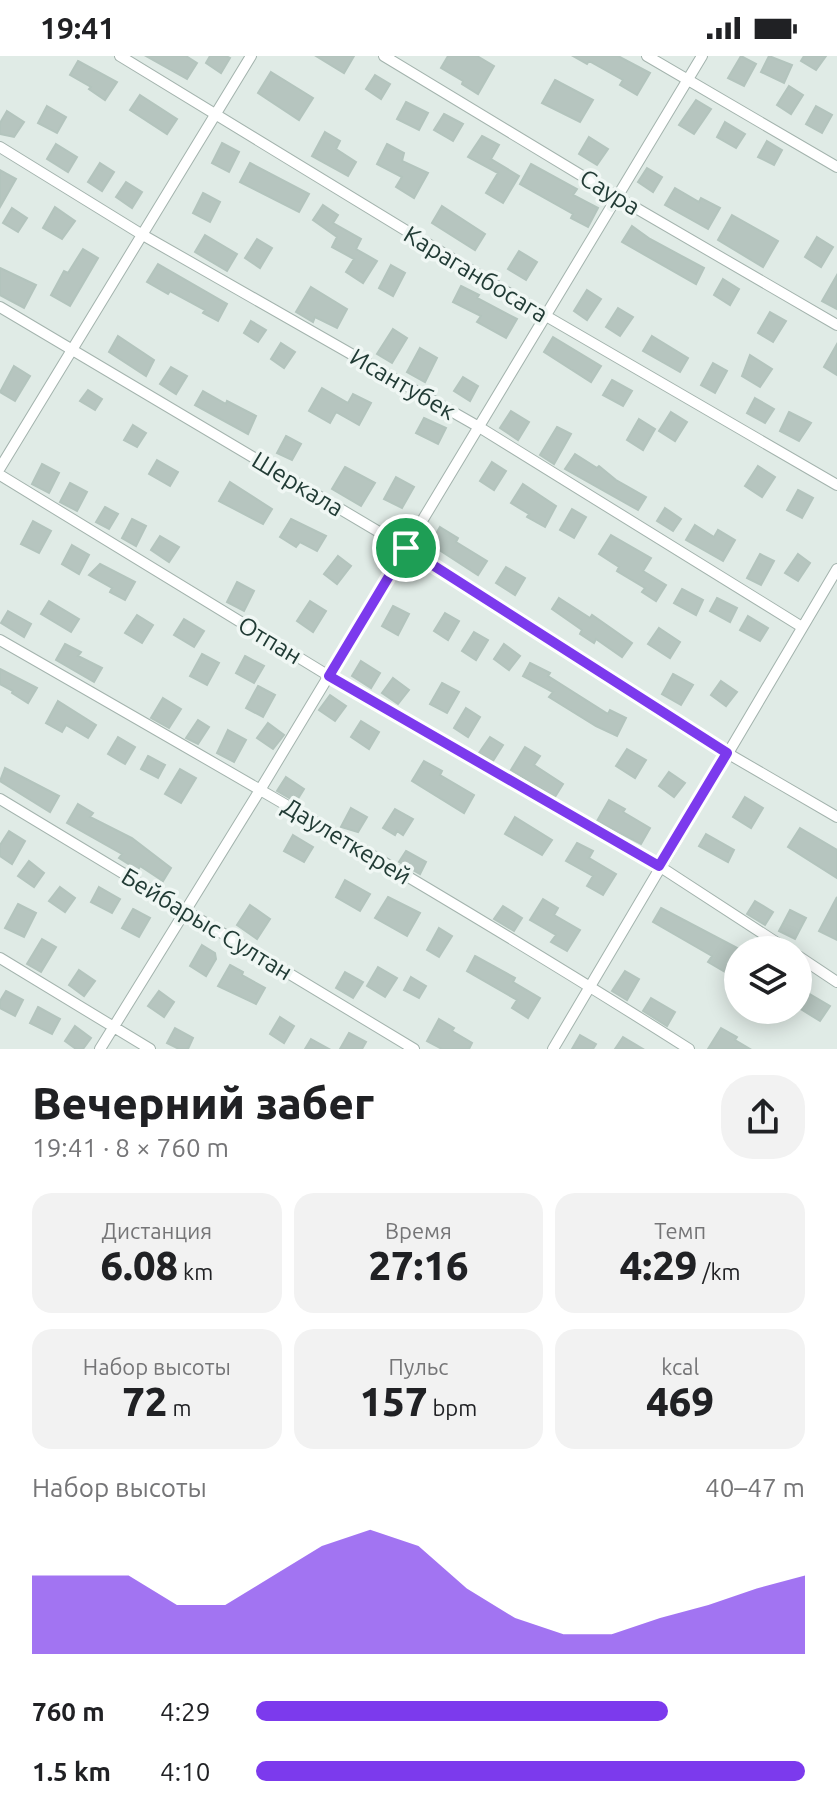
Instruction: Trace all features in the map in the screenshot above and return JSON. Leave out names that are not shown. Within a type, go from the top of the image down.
[{"type":"street","name":"Караганбосага","points":[[120,56],[546,316],[837,485]]},
{"type":"street","points":[[0,468],[251,56]]},
{"type":"street","name":"Саура","points":[[384,56],[837,325]]},
{"type":"street","points":[[647,56],[837,167]]},
{"type":"street","points":[[100,1049],[260,790],[702,56]]},
{"type":"street","name":"Исантубек","points":[[0,147],[141,234],[479,427],[802,627]]},
{"type":"street","name":"Шеркала","points":[[0,307],[406,548],[727,753],[837,817]]},
{"type":"street","name":"Отпан","points":[[0,475],[329,676],[659,866],[766,936]]},
{"type":"street","points":[[553,1049],[837,569]]},
{"type":"street","name":"Даулеткерей","points":[[0,640],[260,790],[591,987],[689,1049]]},
{"type":"street","name":"Бейбарыс Султан","points":[[0,799],[414,1049]]},
{"type":"street","points":[[0,958],[150,1049]]},
{"type":"street","points":[[812,965],[837,982]]},
{"type":"building","points":[[146,56],[186,56],[197,63],[187,79]]},
{"type":"building","points":[[210,56],[230,58],[221,73],[206,63]]},
{"type":"building","points":[[316,56],[354,56],[344,73]]},
{"type":"building","points":[[448,56],[477,56],[494,66],[478,94],[441,68]]},
{"type":"building","points":[[573,56],[618,56],[650,73],[637,95],[620,85],[623,80],[589,61],[587,64]]},
{"type":"building","points":[[741,56],[756,64],[744,86],[728,78]]},
{"type":"building","points":[[769,56],[792,65],[784,83],[761,72]]},
{"type":"building","points":[[804,56],[826,56],[816,70],[801,61]]},
{"type":"building","points":[[78,61],[117,82],[105,100],[89,89],[91,87],[70,75]]},
{"type":"building","points":[[271,72],[313,98],[299,120],[258,93]]},
{"type":"building","points":[[375,75],[390,84],[381,99],[366,89]]},
{"type":"building","points":[[555,80],[593,100],[580,122],[542,103]]},
{"type":"building","points":[[789,86],[803,95],[791,114],[777,105]]},
{"type":"building","points":[[140,95],[177,119],[167,134],[130,110]]},
{"type":"building","points":[[696,100],[711,109],[694,134],[679,125]]},
{"type":"building","points":[[406,102],[428,113],[419,130],[397,119]]},
{"type":"building","points":[[47,106],[66,117],[57,133],[38,123]]},
{"type":"building","points":[[816,106],[832,115],[822,133],[806,124]]},
{"type":"building","points":[[7,111],[24,122],[14,137],[0,134],[0,123]]},
{"type":"building","points":[[444,114],[463,124],[453,141],[434,130]]},
{"type":"building","points":[[725,122],[745,134],[736,148],[717,137]]},
{"type":"building","points":[[325,132],[340,141],[336,149],[356,162],[348,176],[312,156]]},
{"type":"building","points":[[482,136],[499,145],[491,159],[519,176],[503,203],[486,193],[498,173],[468,157]]},
{"type":"building","points":[[589,137],[608,149],[597,165],[579,154]]},
{"type":"building","points":[[767,141],[782,150],[774,165],[758,157]]},
{"type":"building","points":[[222,143],[239,152],[229,172],[212,163]]},
{"type":"building","points":[[56,144],[77,157],[68,172],[47,159]]},
{"type":"building","points":[[387,144],[404,153],[402,161],[428,173],[414,198],[396,187],[402,177],[377,164]]},
{"type":"building","points":[[100,163],[114,172],[102,191],[88,182]]},
{"type":"building","points":[[250,163],[309,194],[299,212],[240,182]]},
{"type":"building","points":[[531,164],[577,189],[573,195],[598,208],[588,227],[571,218],[573,214],[520,184]]},
{"type":"building","points":[[647,168],[662,177],[653,192],[638,182]]},
{"type":"building","points":[[0,170],[16,179],[0,207]]},
{"type":"building","points":[[126,182],[142,192],[132,208],[116,197]]},
{"type":"building","points":[[675,188],[699,202],[701,198],[720,208],[708,229],[665,205]]},
{"type":"building","points":[[203,193],[220,202],[210,222],[193,213]]},
{"type":"building","points":[[323,205],[338,215],[333,223],[361,239],[356,249],[377,261],[363,283],[346,272],[354,259],[332,247],[337,237],[313,220]]},
{"type":"building","points":[[442,206],[485,234],[475,250],[432,223]]},
{"type":"building","points":[[55,207],[75,221],[62,239],[43,228]]},
{"type":"building","points":[[12,208],[27,218],[18,232],[3,223]]},
{"type":"building","points":[[732,215],[778,241],[763,267],[718,240]]},
{"type":"building","points":[[632,226],[704,268],[696,284],[622,242]]},
{"type":"building","points":[[205,235],[237,254],[227,271],[195,252]]},
{"type":"building","points":[[817,237],[833,247],[821,267],[805,257]]},
{"type":"building","points":[[257,239],[272,248],[260,268],[245,258]]},
{"type":"building","points":[[83,249],[98,258],[70,306],[51,295],[64,271],[68,273]]},
{"type":"building","points":[[519,251],[537,262],[526,280],[508,269]]},
{"type":"building","points":[[158,264],[227,304],[218,321],[203,313],[205,310],[147,282]]},
{"type":"building","points":[[391,265],[405,273],[393,296],[379,288]]},
{"type":"building","points":[[0,268],[36,285],[24,308],[0,295]]},
{"type":"building","points":[[837,275],[837,309],[822,301]]},
{"type":"building","points":[[723,279],[739,289],[730,305],[714,295]]},
{"type":"building","points":[[461,286],[517,319],[506,338],[477,322],[481,316],[453,302]]},
{"type":"building","points":[[311,287],[347,309],[337,328],[315,317],[313,322],[296,312]]},
{"type":"building","points":[[587,290],[601,299],[587,320],[574,311]]},
{"type":"building","points":[[618,308],[633,317],[620,336],[606,327]]},
{"type":"building","points":[[770,312],[786,321],[773,342],[758,333]]},
{"type":"building","points":[[251,321],[266,330],[258,342],[244,333]]},
{"type":"building","points":[[393,329],[407,338],[392,363],[377,354]]},
{"type":"building","points":[[118,336],[154,360],[146,376],[109,352]]},
{"type":"building","points":[[652,336],[688,358],[680,372],[643,351]]},
{"type":"building","points":[[553,337],[601,366],[591,382],[544,352]]},
{"type":"building","points":[[281,343],[295,352],[284,368],[271,359]]},
{"type":"building","points":[[837,344],[837,375],[824,367]]},
{"type":"building","points":[[420,348],[437,358],[425,382],[407,372]]},
{"type":"building","points":[[750,355],[772,369],[760,387],[742,376]]},
{"type":"building","points":[[713,363],[727,371],[715,393],[701,385]]},
{"type":"building","points":[[14,366],[30,376],[15,401],[0,392]]},
{"type":"building","points":[[171,367],[187,376],[176,394],[160,384]]},
{"type":"building","points":[[463,377],[478,386],[470,401],[454,391]]},
{"type":"building","points":[[612,380],[632,391],[623,406],[603,395]]},
{"type":"building","points":[[322,388],[348,403],[353,394],[371,403],[359,425],[336,412],[330,423],[309,411]]},
{"type":"building","points":[[88,390],[102,399],[95,410],[80,401]]},
{"type":"building","points":[[203,391],[256,416],[248,434],[195,405]]},
{"type":"building","points":[[755,398],[774,409],[765,423],[747,413]]},
{"type":"building","points":[[511,411],[529,422],[518,440],[500,428]]},
{"type":"building","points":[[671,412],[687,422],[675,441],[659,431]]},
{"type":"building","points":[[789,412],[811,423],[799,441],[780,431]]},
{"type":"building","points":[[424,418],[446,428],[438,444],[416,433]]},
{"type":"building","points":[[639,419],[655,429],[643,450],[627,440]]},
{"type":"building","points":[[133,425],[146,433],[137,447],[124,440]]},
{"type":"building","points":[[557,427],[571,434],[554,464],[540,455]]},
{"type":"building","points":[[286,436],[301,444],[292,460],[277,453]]},
{"type":"building","points":[[575,454],[646,497],[638,510],[565,469]]},
{"type":"building","points":[[157,460],[178,472],[170,486],[149,474]]},
{"type":"building","points":[[492,462],[506,471],[494,490],[480,481]]},
{"type":"building","points":[[42,464],[59,473],[49,493],[32,484]]},
{"type":"building","points":[[758,466],[775,477],[762,497],[745,486]]},
{"type":"building","points":[[345,467],[375,483],[361,506],[332,489]]},
{"type":"building","points":[[396,477],[414,487],[402,508],[384,499]]},
{"type":"building","points":[[230,482],[272,509],[263,524],[219,501]]},
{"type":"building","points":[[70,483],[87,492],[77,511],[60,502]]},
{"type":"building","points":[[523,484],[556,506],[545,527],[511,503]]},
{"type":"building","points":[[798,490],[813,498],[802,518],[787,510]]},
{"type":"building","points":[[105,507],[118,514],[109,529],[96,522]]},
{"type":"building","points":[[665,508],[681,519],[673,531],[657,521]]},
{"type":"building","points":[[572,509],[586,517],[574,538],[560,530]]},
{"type":"building","points":[[132,519],[146,526],[136,546],[122,538]]},
{"type":"building","points":[[291,519],[326,536],[317,551],[300,542],[296,547],[280,537]]},
{"type":"building","points":[[33,521],[51,531],[39,553],[21,544]]},
{"type":"building","points":[[695,525],[714,537],[718,530],[735,540],[723,561],[686,540]]},
{"type":"building","points":[[440,527],[458,538],[456,542],[487,561],[478,575],[430,544]]},
{"type":"building","points":[[611,535],[651,558],[643,571],[666,585],[656,601],[642,592],[645,588],[617,571],[619,567],[599,554]]},
{"type":"building","points":[[160,536],[179,547],[169,562],[151,550]]},
{"type":"building","points":[[72,545],[89,555],[79,574],[62,564]]},
{"type":"building","points":[[760,554],[774,561],[761,585],[747,578]]},
{"type":"building","points":[[798,554],[810,563],[798,581],[785,573]]},
{"type":"building","points":[[338,556],[351,566],[337,584],[324,574]]},
{"type":"building","points":[[100,564],[135,582],[125,600],[110,592],[112,588],[89,575]]},
{"type":"building","points":[[506,567],[525,578],[515,595],[496,583]]},
{"type":"building","points":[[237,582],[254,591],[244,611],[227,602]]},
{"type":"building","points":[[682,589],[703,600],[696,615],[674,603]]},
{"type":"building","points":[[559,598],[590,618],[592,615],[632,643],[622,657],[596,639],[594,643],[580,634],[582,630],[552,609]]},
{"type":"building","points":[[717,598],[737,608],[730,622],[710,611]]},
{"type":"building","points":[[49,601],[79,619],[71,632],[41,614]]},
{"type":"building","points":[[310,601],[326,611],[313,632],[297,621]]},
{"type":"building","points":[[393,606],[409,614],[398,635],[382,626]]},
{"type":"building","points":[[8,611],[31,624],[24,637],[1,623]]},
{"type":"building","points":[[445,613],[459,621],[448,640],[434,631]]},
{"type":"building","points":[[137,615],[153,625],[142,643],[125,633]]},
{"type":"building","points":[[748,616],[768,628],[760,641],[740,630]]},
{"type":"building","points":[[184,619],[204,631],[194,647],[174,635]]},
{"type":"building","points":[[659,628],[680,642],[670,658],[648,644]]},
{"type":"building","points":[[474,632],[488,640],[476,660],[462,651]]},
{"type":"building","points":[[65,644],[81,652],[78,656],[102,668],[94,682],[56,660]]},
{"type":"building","points":[[504,644],[520,656],[509,670],[494,659]]},
{"type":"building","points":[[202,654],[219,663],[207,685],[190,676]]},
{"type":"building","points":[[245,656],[264,666],[254,683],[236,673]]},
{"type":"building","points":[[361,661],[380,673],[371,688],[352,676]]},
{"type":"building","points":[[530,663],[550,673],[548,676],[608,714],[610,710],[626,718],[617,736],[549,697],[553,692],[523,676]]},
{"type":"building","points":[[0,669],[37,688],[28,703],[0,684]]},
{"type":"building","points":[[673,674],[693,685],[681,705],[662,694]]},
{"type":"building","points":[[393,678],[409,690],[398,704],[382,693]]},
{"type":"building","points":[[721,681],[737,692],[726,706],[711,695]]},
{"type":"building","points":[[442,683],[459,692],[447,713],[430,704]]},
{"type":"building","points":[[258,686],[275,695],[263,717],[246,708]]},
{"type":"building","points":[[330,695],[346,706],[335,721],[319,710]]},
{"type":"building","points":[[163,698],[181,709],[169,728],[151,718]]},
{"type":"building","points":[[58,701],[96,725],[88,738],[66,725],[62,732],[46,723]]},
{"type":"building","points":[[466,708],[480,717],[468,737],[454,728]]},
{"type":"building","points":[[198,720],[209,727],[198,744],[186,738]]},
{"type":"building","points":[[361,721],[379,732],[369,749],[351,737]]},
{"type":"building","points":[[268,723],[284,735],[273,749],[257,738]]},
{"type":"building","points":[[228,730],[246,740],[234,762],[217,753]]},
{"type":"building","points":[[118,737],[135,747],[125,764],[108,754]]},
{"type":"building","points":[[490,737],[503,745],[493,761],[479,753]]},
{"type":"building","points":[[525,747],[540,756],[534,765],[563,784],[555,797],[511,770]]},
{"type":"building","points":[[627,749],[646,760],[635,778],[616,766]]},
{"type":"building","points":[[148,756],[165,765],[158,778],[141,769]]},
{"type":"building","points":[[424,761],[442,771],[440,775],[474,795],[464,813],[412,781]]},
{"type":"building","points":[[5,768],[59,796],[50,812],[0,781]]},
{"type":"building","points":[[180,769],[196,778],[181,803],[165,794]]},
{"type":"building","points":[[669,772],[685,783],[674,797],[659,786]]},
{"type":"building","points":[[286,777],[304,789],[296,802],[277,791]]},
{"type":"building","points":[[745,797],[763,808],[751,828],[733,817]]},
{"type":"building","points":[[609,800],[650,828],[641,844],[597,821]]},
{"type":"building","points":[[78,804],[93,813],[90,817],[132,838],[171,868],[163,881],[140,866],[138,870],[119,858],[122,854],[67,823]]},
{"type":"building","points":[[351,808],[367,817],[358,832],[341,827]]},
{"type":"building","points":[[395,809],[413,819],[403,835],[397,831],[395,835],[383,828]]},
{"type":"building","points":[[515,817],[552,840],[542,855],[505,834]]},
{"type":"building","points":[[800,828],[837,850],[837,878],[788,847]]},
{"type":"building","points":[[9,831],[25,841],[12,864],[0,856],[0,845]]},
{"type":"building","points":[[706,834],[734,850],[728,862],[699,846]]},
{"type":"building","points":[[293,835],[313,847],[304,862],[284,851]]},
{"type":"building","points":[[577,843],[593,851],[589,858],[616,874],[603,895],[587,886],[593,876],[566,861]]},
{"type":"building","points":[[406,851],[426,862],[420,874],[399,862]]},
{"type":"building","points":[[29,861],[44,873],[34,887],[18,876]]},
{"type":"building","points":[[345,880],[370,894],[360,911],[336,897]]},
{"type":"building","points":[[60,887],[75,898],[65,912],[49,901]]},
{"type":"building","points":[[99,887],[120,899],[112,913],[91,902]]},
{"type":"building","points":[[388,897],[420,913],[407,936],[375,918]]},
{"type":"building","points":[[837,897],[837,940],[819,931]]},
{"type":"building","points":[[543,899],[558,908],[554,915],[580,930],[567,951],[551,942],[556,935],[530,920]]},
{"type":"building","points":[[755,901],[773,912],[765,925],[747,914]]},
{"type":"building","points":[[18,904],[36,913],[24,937],[5,928]]},
{"type":"building","points":[[250,905],[270,919],[257,939],[237,925]]},
{"type":"building","points":[[503,906],[522,918],[514,931],[494,919]]},
{"type":"building","points":[[661,908],[724,941],[724,971],[708,962],[712,956],[653,922]]},
{"type":"building","points":[[133,909],[150,918],[139,937],[122,928]]},
{"type":"building","points":[[790,910],[806,918],[797,936],[779,931]]},
{"type":"building","points":[[439,928],[452,936],[439,957],[427,950]]},
{"type":"building","points":[[42,939],[56,947],[41,972],[27,964]]},
{"type":"building","points":[[202,945],[215,953],[216,959],[206,976],[190,966]]},
{"type":"building","points":[[475,956],[515,978],[513,982],[540,998],[528,1018],[512,1008],[517,1000],[467,971]]},
{"type":"building","points":[[230,965],[265,988],[256,1004],[218,986]]},
{"type":"building","points":[[378,967],[397,978],[385,997],[367,986]]},
{"type":"building","points":[[79,970],[95,981],[84,996],[69,985]]},
{"type":"building","points":[[625,971],[639,979],[627,1000],[612,991]]},
{"type":"building","points":[[345,972],[363,982],[353,998],[336,988]]},
{"type":"building","points":[[411,977],[426,986],[419,998],[404,990]]},
{"type":"building","points":[[6,991],[23,1000],[15,1016],[0,1008]]},
{"type":"building","points":[[159,991],[174,1002],[164,1017],[148,1006]]},
{"type":"building","points":[[812,995],[830,1006],[820,1021],[812,1016]]},
{"type":"building","points":[[651,998],[675,1012],[667,1026],[643,1011]]},
{"type":"building","points":[[38,1007],[60,1019],[52,1034],[30,1023]]},
{"type":"building","points":[[280,1017],[294,1026],[284,1043],[270,1034]]},
{"type":"building","points":[[439,1019],[472,1043],[469,1049],[442,1049],[427,1041]]},
{"type":"building","points":[[75,1026],[91,1038],[83,1049],[76,1049],[65,1041]]},
{"type":"building","points":[[175,1028],[193,1038],[188,1049],[179,1049],[167,1043]]},
{"type":"building","points":[[721,1028],[737,1037],[735,1040],[750,1049],[708,1049]]},
{"type":"building","points":[[349,1033],[366,1042],[362,1049],[340,1049]]},
{"type":"building","points":[[580,1035],[596,1044],[593,1049],[572,1049]]},
{"type":"building","points":[[623,1037],[643,1049],[615,1049]]},
{"type":"building","points":[[311,1039],[329,1049],[305,1049]]},
{"type":"route","points":[[406,548],[727,753],[659,866],[329,676],[406,548]]}]
